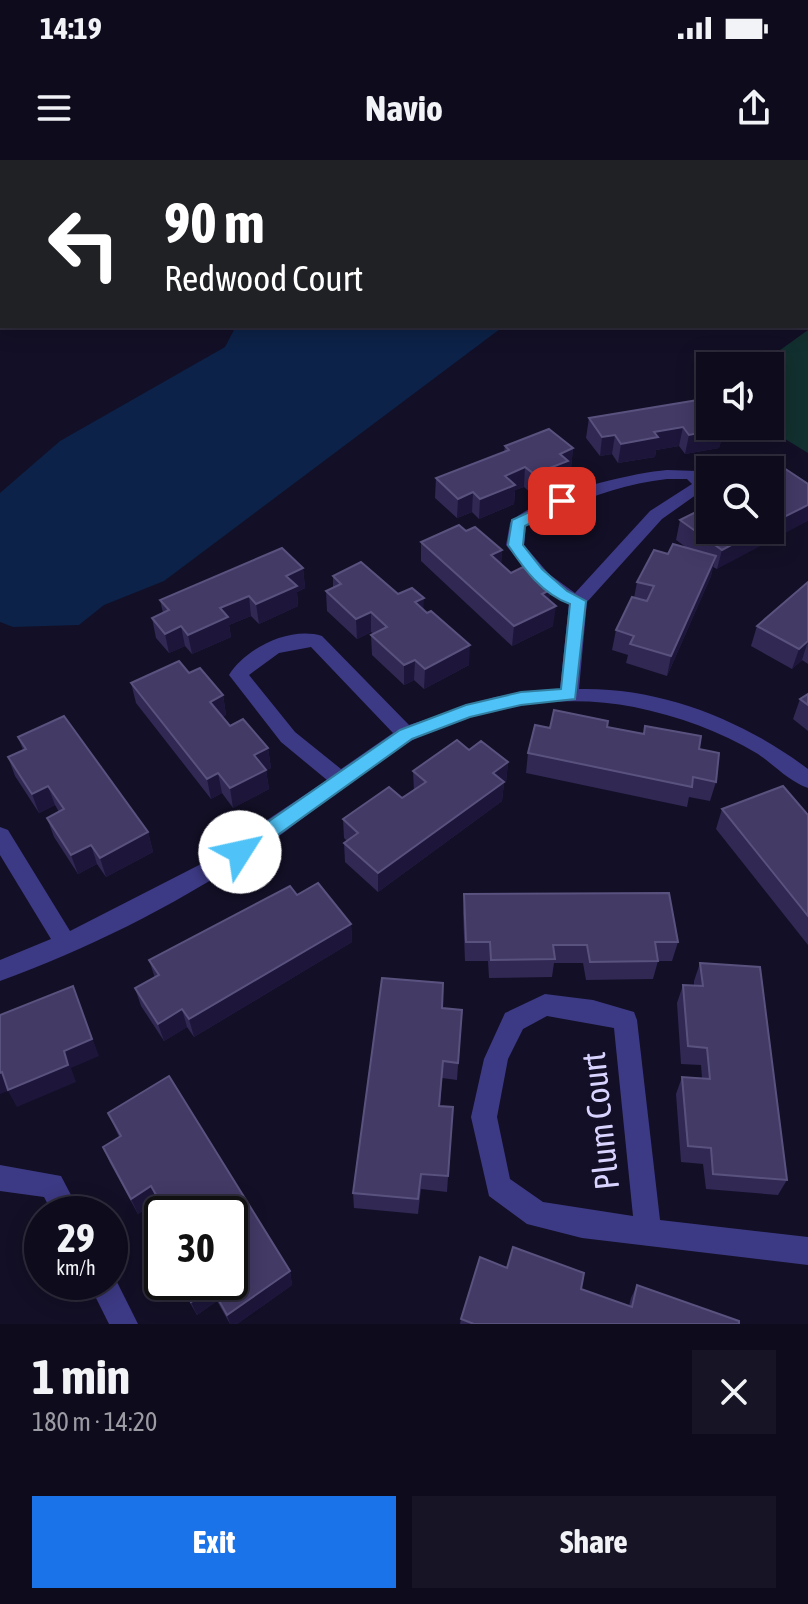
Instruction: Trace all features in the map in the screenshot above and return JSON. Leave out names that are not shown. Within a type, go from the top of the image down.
[{"type":"street","points":[[569,695],[578,601],[656,515],[702,485],[691,474],[652,473],[611,483],[518,523],[515,545],[536,573],[561,595],[578,601]]},
{"type":"street","points":[[341,780],[288,737],[238,675],[254,656],[291,640],[315,640],[406,734]]},
{"type":"street","points":[[0,971],[66,944],[167,894],[240,852],[406,734],[466,711],[521,698],[569,695],[626,697],[717,724],[758,745],[808,780]]},
{"type":"street","points":[[0,836],[66,944]]},
{"type":"street","name":"Plum Court","points":[[648,1231],[625,1020],[593,1011],[545,1005],[514,1021],[496,1059],[484,1117],[498,1187],[537,1214],[648,1231],[808,1251]]},
{"type":"street","points":[[0,1178],[52,1185],[58,1196]]},
{"type":"street","points":[[111,1300],[124,1324]]},
{"type":"green space","points":[[808,330],[808,453],[784,438],[784,352],[777,352]]},
{"type":"water","points":[[235,328],[501,328],[164,581],[104,605],[79,625],[13,627],[0,622],[0,493],[60,441],[225,347]]},
{"type":"building","points":[[696,400],[696,434],[689,435],[683,427],[654,432],[658,437],[621,444],[615,435],[602,437],[589,418]]},
{"type":"building","points":[[549,429],[573,448],[560,454],[568,461],[534,474],[525,467],[505,476],[515,485],[480,499],[473,492],[458,499],[436,478],[509,450],[505,446]]},
{"type":"building","points":[[784,468],[808,484],[808,505],[784,517]]},
{"type":"building","points":[[696,512],[696,531],[680,520]]},
{"type":"building","points":[[459,525],[466,531],[475,527],[502,550],[491,555],[511,573],[523,567],[550,590],[542,594],[556,606],[514,626],[421,542]]},
{"type":"building","points":[[673,544],[716,556],[671,656],[630,644],[634,636],[616,630],[632,597],[647,601],[654,586],[637,582],[654,550],[668,554]]},
{"type":"building","points":[[714,544],[733,544],[722,550]]},
{"type":"building","points":[[282,548],[303,568],[286,576],[297,586],[256,604],[249,596],[220,608],[228,617],[188,635],[181,626],[165,634],[152,618],[169,610],[160,600]]},
{"type":"building","points":[[361,562],[398,594],[412,588],[424,598],[415,602],[427,613],[431,611],[470,645],[425,669],[415,660],[404,665],[371,635],[387,627],[371,612],[356,619],[326,591],[341,584],[333,576]]},
{"type":"building","points":[[808,582],[808,641],[799,649],[757,626]]},
{"type":"building","points":[[179,661],[189,673],[200,668],[223,695],[210,702],[230,726],[243,719],[268,748],[254,755],[266,770],[230,788],[218,773],[207,779],[131,683]]},
{"type":"building","points":[[808,694],[808,705],[800,699]]},
{"type":"building","points":[[554,710],[608,721],[607,727],[644,734],[645,726],[701,736],[699,749],[719,753],[716,782],[693,777],[692,787],[528,753],[535,725],[550,728]]},
{"type":"building","points":[[64,716],[148,832],[100,858],[91,845],[71,855],[47,818],[64,809],[48,786],[32,794],[8,757],[26,749],[18,737]]},
{"type":"building","points":[[457,740],[469,750],[481,741],[508,762],[493,773],[504,782],[378,873],[344,843],[358,833],[343,819],[389,787],[402,798],[426,782],[413,771]]},
{"type":"building","points":[[783,786],[808,815],[808,916],[722,809]]},
{"type":"building","points":[[318,883],[351,924],[189,1019],[182,1009],[158,1024],[135,988],[159,975],[149,960],[290,886],[297,895]]},
{"type":"building","points":[[669,893],[678,942],[655,942],[658,961],[590,962],[587,945],[553,945],[555,959],[491,960],[490,942],[466,942],[464,894]]},
{"type":"building","points":[[700,963],[760,967],[787,1180],[713,1174],[711,1148],[688,1146],[682,1077],[710,1079],[707,1048],[688,1046],[683,985],[703,986]]},
{"type":"building","points":[[382,978],[443,983],[442,1008],[462,1010],[458,1063],[443,1061],[439,1106],[453,1107],[448,1176],[421,1174],[418,1199],[353,1193]]},
{"type":"building","points":[[73,986],[92,1039],[64,1051],[68,1065],[8,1090],[0,1073],[0,1015]]},
{"type":"building","points":[[169,1076],[243,1196],[157,1196],[151,1186],[131,1199],[103,1147],[121,1136],[108,1113]]},
{"type":"building","points":[[248,1203],[290,1271],[227,1315],[219,1300],[248,1300]]},
{"type":"building","points":[[513,1247],[584,1273],[581,1289],[632,1307],[637,1285],[739,1321],[739,1324],[474,1324],[461,1319],[480,1257],[507,1268]]},
{"type":"route","points":[[240,852],[406,734],[466,711],[521,698],[569,695],[578,601],[561,595],[536,573],[515,545],[518,523],[562,501]]}]
